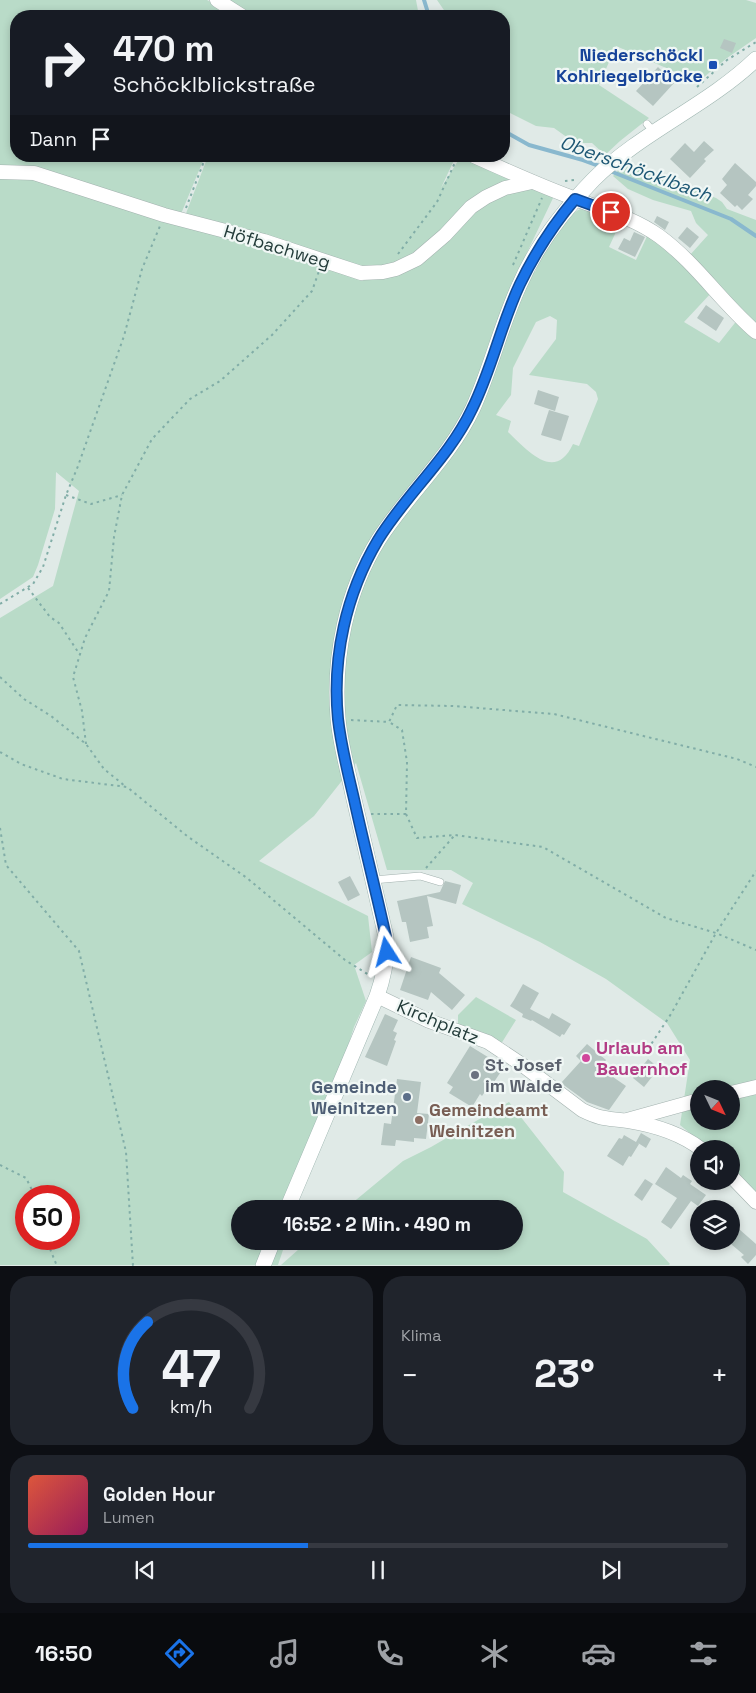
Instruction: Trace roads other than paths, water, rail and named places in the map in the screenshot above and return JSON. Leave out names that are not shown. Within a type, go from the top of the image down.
[{"type":"main road","points":[[291,1200],[377,996],[387,952],[386,937],[357,814],[338,720],[339,656],[344,622],[356,585],[379,540],[448,449],[472,409],[520,284],[543,241],[575,199],[595,178],[650,128],[727,84],[756,59]]},
{"type":"main road","points":[[263,1266],[270,1250]]},
{"type":"street","points":[[217,0],[233,10]]},
{"type":"street","points":[[487,162],[575,199],[624,216],[658,235],[686,259],[756,332]]},
{"type":"street","name":"Höfbachweg","points":[[0,172],[34,173],[164,215],[264,241],[361,273],[384,272],[396,269],[417,259],[445,235],[471,208],[486,197],[505,188],[532,182]]},
{"type":"street","name":"Kirchplatz","points":[[377,996],[429,1021],[488,1042],[521,1064],[582,1110],[592,1115],[603,1119],[626,1120]]},
{"type":"street","points":[[740,1091],[756,1087]]},
{"type":"street","points":[[626,1120],[690,1102]]},
{"type":"street","points":[[656,1111],[655,1119],[658,1128]]},
{"type":"street","points":[[626,1120],[658,1128],[690,1141]]},
{"type":"street","points":[[740,1185],[756,1202]]},
{"type":"lane","points":[[373,880],[420,876],[440,882]]},
{"type":"waterway","name":"Oberschöcklbach","points":[[424,0],[427,10]]},
{"type":"waterway","name":"Oberschöcklbach","points":[[510,134],[529,145],[602,167]]},
{"type":"waterway","name":"Oberschöcklbach","points":[[610,171],[731,219],[756,236]]},
{"type":"place","name":"Niederschöckl Kohlriegelbrücke","points":[[713,65]]},
{"type":"place","name":"Urlaub am Bauernhof","points":[[586,1058]]},
{"type":"place","name":"St. Josef im Walde","points":[[475,1075]]},
{"type":"place","name":"Gemeinde Weinitzen","points":[[407,1097]]},
{"type":"place","name":"Gemeindeamt Weinitzen","points":[[419,1120]]}]
